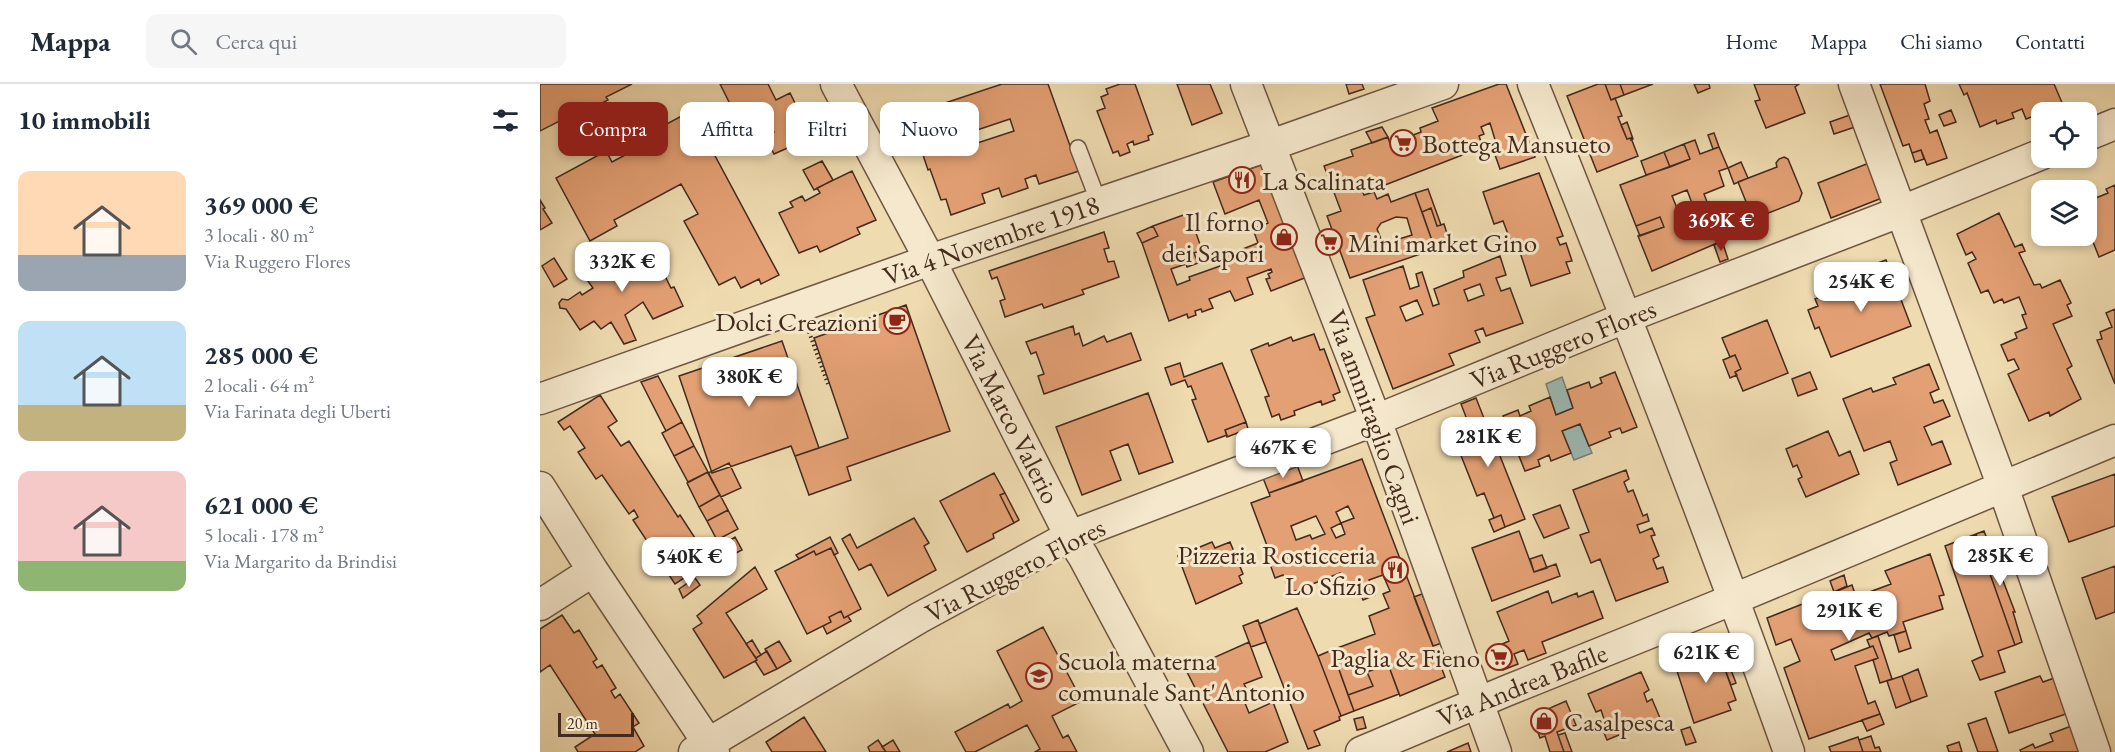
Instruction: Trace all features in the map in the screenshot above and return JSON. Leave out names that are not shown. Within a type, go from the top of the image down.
[{"type":"street","name":"Via Marco Valerio","points":[[836,84],[930,260],[1070,536],[1083,556],[1188,752]]},
{"type":"street","name":"Via ammiraglio Cagni","points":[[1246,84],[1376,420],[1496,752]]},
{"type":"street","name":"Via 4 Novembre 1918","points":[[540,399],[930,260],[1271,145],[1443,84]]},
{"type":"street","points":[[1533,84],[1627,317],[1734,599],[1789,752]]},
{"type":"street","points":[[1854,84],[2003,487],[2095,752]]},
{"type":"street","points":[[2097,131],[2115,124]]},
{"type":"street","name":"Via Ruggero Flores","points":[[705,749],[919,618],[1070,536],[1376,420],[1627,317],[2031,158]]},
{"type":"street","name":"Via Andrea Bafile","points":[[1361,752],[2115,440]]},
{"type":"street","points":[[540,488],[705,749]]},
{"type":"street","points":[[540,605],[593,571]]},
{"type":"lane","points":[[1078,147],[1099,203]]},
{"type":"path","points":[[806,324],[828,384]]},
{"type":"water","points":[[1562,377],[1573,408],[1556,415],[1546,384]]},
{"type":"water","points":[[1580,424],[1592,453],[1574,460],[1562,431]]},
{"type":"building","points":[[540,84],[632,84],[606,97],[608,100],[604,102],[558,102],[558,122],[540,131]]},
{"type":"building","points":[[720,84],[768,84],[776,100],[790,93],[794,102],[786,102],[786,149],[774,154],[774,102],[729,102]]},
{"type":"building","points":[[1002,84],[1048,84],[1079,171],[1039,184],[1036,175],[1025,179],[1028,188],[1002,197],[999,188],[982,194],[985,203],[951,215],[946,199],[941,200],[930,169],[928,170],[923,156],[979,156],[979,142],[1014,131],[1010,119],[979,129],[979,102],[948,102]]},
{"type":"building","points":[[1120,84],[1135,84],[1153,134],[1148,136],[1149,140],[1134,145],[1133,141],[1127,144],[1130,152],[1120,156],[1118,151],[1113,153],[1097,111],[1105,108],[1101,97],[1108,94],[1106,89]]},
{"type":"building","points":[[1177,84],[1210,84],[1222,113],[1192,125]]},
{"type":"building","points":[[1346,84],[1362,84],[1364,89],[1349,94]]},
{"type":"building","points":[[1499,84],[1506,84],[1535,157],[1500,169],[1494,152],[1490,153],[1487,147],[1496,143],[1490,123],[1481,127],[1484,134],[1479,136],[1483,147],[1385,185],[1382,177],[1360,185],[1364,195],[1374,192],[1377,199],[1388,194],[1391,202],[1415,193],[1435,249],[1350,278],[1327,216],[1341,211],[1324,166],[1353,156],[1351,150],[1388,137],[1390,144],[1421,132],[1420,128],[1438,121],[1432,108]],"holes":[[[1396,217],[1407,218],[1412,235],[1383,244],[1377,229],[1381,223]]]},
{"type":"building","points":[[1598,84],[1605,84],[1611,100],[1615,98],[1622,116],[1618,117],[1627,139],[1631,138],[1638,156],[1597,172],[1567,96]]},
{"type":"building","points":[[1605,84],[1620,84],[1624,95],[1611,100]]},
{"type":"building","points":[[1620,84],[1653,84],[1624,95]]},
{"type":"building","points":[[1694,84],[1709,84],[1710,88],[1698,93]]},
{"type":"building","points":[[1754,84],[1799,84],[1795,87],[1805,113],[1766,128],[1755,101],[1760,100]]},
{"type":"building","points":[[1880,84],[1925,84],[1930,101],[1924,104],[1929,119],[1925,120],[1930,133],[1937,130],[1947,158],[1927,165],[1921,150],[1912,153],[1909,144],[1903,146]]},
{"type":"building","points":[[1959,84],[2054,84],[2062,102],[2031,102],[2031,117],[2026,119],[2022,109],[2012,113],[2014,118],[1997,124],[1996,120],[1980,127],[1967,93],[1964,95]]},
{"type":"building","points":[[1951,110],[1956,122],[1944,126],[1939,115]]},
{"type":"building","points":[[1850,115],[1855,127],[1834,134],[1830,122]]},
{"type":"building","points":[[680,117],[680,156],[715,156],[779,275],[761,284],[759,279],[741,288],[735,277],[719,285],[684,221],[698,214],[681,184],[614,220],[617,226],[590,241],[556,178],[597,156],[609,156],[612,162],[623,156],[668,156],[668,123]]},
{"type":"building","points":[[1627,122],[1633,139],[1631,140],[1631,138],[1627,139],[1621,125]]},
{"type":"building","points":[[1382,127],[1388,137],[1372,143],[1366,132]]},
{"type":"building","points":[[1714,133],[1719,147],[1713,149],[1708,135]]},
{"type":"building","points":[[1695,140],[1700,154],[1719,147],[1728,168],[1719,171],[1724,186],[1704,194],[1722,241],[1652,271],[1638,236],[1664,227],[1660,217],[1636,226],[1620,185],[1690,159],[1684,144]],"holes":[[[1687,190],[1696,214],[1682,220],[1672,196]]]},
{"type":"building","points":[[1684,144],[1690,159],[1670,167],[1664,152]]},
{"type":"building","points":[[1921,150],[1924,159],[1915,162],[1912,153]]},
{"type":"building","points":[[1664,152],[1670,167],[1646,175],[1641,161]]},
{"type":"building","points":[[1784,157],[1788,159],[1802,193],[1799,201],[1753,219],[1738,182],[1777,167],[1776,163]]},
{"type":"building","points":[[822,161],[833,180],[814,190],[803,170]]},
{"type":"building","points":[[1741,162],[1748,178],[1734,184],[1728,168]]},
{"type":"building","points":[[1869,163],[1882,198],[1831,218],[1818,183]]},
{"type":"building","points":[[1264,164],[1307,277],[1271,291],[1266,279],[1270,278],[1268,274],[1272,272],[1271,269],[1247,278],[1253,294],[1235,301],[1230,291],[1209,299],[1213,308],[1202,312],[1201,309],[1195,311],[1196,315],[1188,318],[1187,314],[1169,321],[1142,243],[1158,236],[1153,226],[1189,213],[1202,250],[1194,253],[1198,263],[1171,269],[1177,285],[1190,280],[1189,277],[1223,265],[1220,258],[1258,243],[1253,229],[1268,223],[1259,200],[1225,214],[1213,182]]},
{"type":"building","points":[[852,171],[876,220],[857,228],[860,234],[820,252],[817,246],[799,253],[779,213],[793,207],[790,202],[802,196],[805,201],[820,193],[817,188]]},
{"type":"building","points":[[1539,173],[1563,236],[1557,238],[1560,245],[1566,243],[1572,261],[1566,262],[1570,273],[1531,286],[1516,240],[1511,242],[1503,221],[1494,224],[1483,192]]},
{"type":"building","points":[[2115,185],[2115,250],[2099,257],[2095,246],[2097,246],[2097,198],[2108,193],[2106,189]]},
{"type":"building","points":[[1428,189],[1441,225],[1437,226],[1431,208],[1422,212],[1415,193]]},
{"type":"building","points":[[540,200],[552,223],[540,230]]},
{"type":"building","points":[[1431,208],[1437,226],[1444,224],[1450,243],[1435,249],[1422,212]]},
{"type":"building","points":[[1999,213],[2015,247],[2022,244],[2025,251],[2019,253],[2034,285],[2040,284],[2042,288],[2060,280],[2071,303],[2067,305],[2072,316],[2053,324],[2072,366],[2067,369],[2081,399],[2050,416],[2049,412],[2029,421],[2008,374],[2019,369],[2014,359],[2008,361],[2001,345],[2017,338],[2015,333],[2027,328],[2022,315],[2026,314],[2019,297],[2004,303],[2002,299],[1994,303],[1988,290],[1981,293],[1968,263],[1976,259],[1972,252],[1966,255],[1957,234]]},
{"type":"building","points":[[1660,217],[1664,227],[1640,236],[1636,226]]},
{"type":"building","points":[[1153,226],[1158,236],[1142,243],[1137,233]]},
{"type":"building","points":[[1104,232],[1109,248],[1104,249],[1108,262],[1114,261],[1119,277],[1082,290],[1084,294],[1044,308],[1042,304],[1005,317],[1000,301],[1005,299],[997,277],[992,279],[989,271]]},
{"type":"building","points":[[1722,241],[1728,259],[1720,262],[1714,245]]},
{"type":"building","points":[[639,244],[640,247],[645,245],[661,277],[665,276],[671,288],[674,287],[683,306],[653,319],[643,302],[625,315],[636,340],[624,344],[611,322],[601,329],[594,321],[580,330],[566,309],[560,308],[559,303],[562,299],[568,300],[580,292],[582,295],[593,288],[582,273]]},
{"type":"building","points":[[1500,256],[1506,275],[1496,278],[1501,291],[1510,288],[1523,323],[1486,336],[1483,328],[1475,331],[1480,342],[1449,354],[1454,365],[1393,389],[1366,318],[1375,315],[1363,280],[1403,266],[1410,289],[1419,286],[1416,274],[1422,272],[1433,306],[1439,304],[1434,289],[1464,277],[1463,271]],"holes":[[[1480,284],[1484,295],[1468,301],[1464,290]],[[1417,300],[1423,314],[1406,321],[1400,307]]]},
{"type":"building","points":[[554,258],[567,279],[554,287],[542,266]]},
{"type":"building","points":[[1886,260],[1911,326],[1831,357],[1819,327],[1815,329],[1808,310],[1818,306],[1815,299],[1838,290],[1839,294],[1846,292],[1849,299],[1859,296],[1854,284],[1872,278],[1867,267]]},
{"type":"building","points":[[906,305],[950,431],[847,467],[851,480],[809,495],[795,456],[848,438],[814,338]]},
{"type":"building","points":[[2115,309],[2115,384],[2097,340],[2102,339],[2100,332],[2112,327],[2106,313]]},
{"type":"building","points":[[1767,320],[1788,373],[1743,391],[1735,372],[1741,369],[1735,355],[1730,357],[1722,338]]},
{"type":"building","points":[[1073,326],[1075,335],[1079,333],[1083,346],[1104,336],[1107,342],[1131,333],[1141,360],[1044,394],[1038,376],[1044,374],[1036,352],[1031,354],[1026,342]]},
{"type":"building","points":[[1314,334],[1320,350],[1324,349],[1340,392],[1333,395],[1335,400],[1322,405],[1321,401],[1294,411],[1295,415],[1281,420],[1279,414],[1272,417],[1265,397],[1269,396],[1251,350],[1291,337],[1293,341]]},
{"type":"building","points":[[782,341],[819,448],[795,456],[791,446],[712,473],[679,376]]},
{"type":"building","points":[[1735,355],[1741,369],[1735,372],[1737,375],[1730,378],[1723,360]]},
{"type":"building","points":[[1180,363],[1184,377],[1222,363],[1246,422],[1225,430],[1227,435],[1208,442],[1192,400],[1196,399],[1191,386],[1188,387],[1185,380],[1171,385],[1165,368]]},
{"type":"building","points":[[1929,364],[1939,389],[1930,393],[1934,403],[1943,400],[1950,416],[1924,427],[1932,445],[1942,441],[1951,464],[1898,485],[1890,463],[1897,460],[1890,441],[1864,451],[1843,399],[1871,388],[1873,392],[1896,384],[1893,378]]},
{"type":"building","points":[[1615,372],[1637,427],[1622,433],[1620,428],[1609,432],[1611,437],[1589,446],[1580,424],[1562,431],[1571,453],[1551,461],[1549,455],[1538,460],[1540,466],[1525,471],[1503,416],[1518,410],[1520,416],[1531,411],[1529,406],[1550,397],[1556,415],[1573,408],[1567,390],[1589,382],[1591,388],[1602,383],[1600,378]]},
{"type":"building","points":[[1810,372],[1817,389],[1798,396],[1792,379]]},
{"type":"building","points":[[658,376],[682,422],[666,431],[641,382]]},
{"type":"building","points":[[1148,393],[1173,462],[1139,474],[1128,444],[1110,451],[1121,480],[1082,495],[1056,427]]},
{"type":"building","points":[[600,395],[617,421],[608,427],[621,446],[629,441],[678,517],[680,515],[710,561],[675,584],[669,575],[674,572],[664,556],[659,559],[633,520],[638,517],[634,510],[629,514],[602,475],[596,479],[578,452],[585,448],[570,426],[564,430],[558,422]]},
{"type":"building","points":[[1476,398],[1489,431],[1483,433],[1490,448],[1496,446],[1525,519],[1505,527],[1501,515],[1494,518],[1484,493],[1477,496],[1458,448],[1468,444],[1464,433],[1471,430],[1461,404]]},
{"type":"building","points":[[682,422],[694,446],[674,456],[662,433]]},
{"type":"building","points":[[1246,422],[1248,429],[1227,437],[1225,430]]},
{"type":"building","points":[[1828,431],[1839,456],[1850,451],[1859,474],[1806,497],[1798,479],[1802,477],[1797,465],[1793,467],[1786,449]]},
{"type":"building","points":[[694,446],[708,472],[688,482],[674,456]]},
{"type":"building","points":[[1362,459],[1445,677],[1400,696],[1388,664],[1367,672],[1373,686],[1348,695],[1332,650],[1375,634],[1369,616],[1389,608],[1383,594],[1390,591],[1383,575],[1369,580],[1375,595],[1363,600],[1357,585],[1346,589],[1340,573],[1290,593],[1283,575],[1275,578],[1266,553],[1269,551],[1251,503],[1270,496],[1269,493]],"holes":[[[1348,506],[1354,518],[1341,523],[1336,512]],[[1316,516],[1325,534],[1312,539],[1310,535],[1296,540],[1291,526]],[[1341,523],[1345,534],[1336,538],[1331,528]]]},
{"type":"building","points":[[729,463],[741,488],[721,497],[708,473]]},
{"type":"building","points":[[1297,465],[1303,481],[1269,493],[1263,478]]},
{"type":"building","points":[[1626,470],[1629,479],[1624,482],[1628,492],[1633,490],[1643,516],[1647,514],[1649,521],[1637,525],[1640,533],[1652,528],[1655,535],[1651,536],[1659,556],[1653,559],[1657,569],[1663,567],[1668,582],[1616,601],[1600,559],[1591,563],[1580,535],[1589,532],[1573,490]]},
{"type":"building","points":[[708,472],[720,495],[699,507],[687,483]]},
{"type":"building","points":[[994,473],[1005,493],[1000,495],[1014,523],[993,534],[994,538],[967,552],[940,501]]},
{"type":"building","points":[[2115,474],[2115,526],[2069,542],[2052,497]]},
{"type":"building","points":[[1005,493],[1019,520],[1014,523],[1000,495]]},
{"type":"building","points":[[720,495],[728,510],[707,521],[699,507]]},
{"type":"building","points":[[1560,505],[1569,528],[1544,538],[1533,515]]},
{"type":"building","points":[[728,510],[738,529],[717,540],[707,521]]},
{"type":"building","points":[[1501,515],[1505,527],[1494,532],[1489,520]]},
{"type":"building","points":[[914,518],[929,543],[924,546],[936,570],[888,596],[871,564],[859,570],[842,539],[850,534],[857,548]]},
{"type":"building","points":[[1519,531],[1534,572],[1556,564],[1560,576],[1492,601],[1472,548]]},
{"type":"building","points":[[1984,531],[2015,612],[2013,612],[2022,642],[2015,645],[1976,534]]},
{"type":"building","points":[[1976,534],[2015,645],[1998,651],[2005,672],[1980,680],[1972,661],[1983,656],[1945,546]]},
{"type":"building","points":[[735,537],[742,550],[730,556],[724,544]]},
{"type":"building","points":[[830,537],[838,553],[834,555],[831,548],[816,555],[814,551],[799,559],[796,555]]},
{"type":"building","points":[[1212,542],[1215,548],[1230,542],[1243,574],[1239,576],[1242,583],[1196,604],[1178,556]]},
{"type":"building","points":[[831,548],[861,609],[844,618],[841,611],[829,617],[831,622],[807,634],[775,571],[814,551],[816,555]]},
{"type":"building","points":[[1930,554],[1944,595],[1939,596],[1943,609],[1903,622],[1906,631],[1889,636],[1887,632],[1872,638],[1869,633],[1831,650],[1835,660],[1873,646],[1878,658],[1855,666],[1868,704],[1875,701],[1880,714],[1809,739],[1784,668],[1800,661],[1791,639],[1776,645],[1767,618],[1810,601],[1814,613],[1821,610],[1817,599],[1852,585],[1856,597],[1891,584],[1885,571]]},
{"type":"building","points":[[1542,555],[1547,568],[1534,572],[1530,559]]},
{"type":"building","points":[[2115,566],[2115,612],[2096,619],[2082,578]]},
{"type":"building","points":[[755,567],[767,589],[726,613],[757,660],[724,678],[693,629],[702,623],[697,616]]},
{"type":"building","points":[[1844,575],[1847,586],[1834,592],[1830,581]]},
{"type":"building","points":[[695,578],[700,585],[683,598],[679,589]]},
{"type":"building","points":[[1548,591],[1552,603],[1577,593],[1578,597],[1593,591],[1603,618],[1542,642],[1546,653],[1528,660],[1524,650],[1514,654],[1518,664],[1500,669],[1491,649],[1509,641],[1497,612]]},
{"type":"building","points":[[1422,594],[1442,643],[1433,646],[1414,597]]},
{"type":"building","points":[[1297,608],[1341,716],[1340,720],[1314,731],[1320,745],[1308,749],[1259,624]]},
{"type":"building","points":[[841,611],[844,618],[848,616],[851,621],[827,634],[823,626],[831,622],[829,617]]},
{"type":"building","points":[[562,615],[574,633],[579,630],[597,659],[593,662],[597,668],[602,665],[616,688],[611,691],[615,698],[620,694],[639,723],[633,727],[644,746],[635,752],[578,752],[575,747],[595,734],[550,665],[540,672],[540,629]]},
{"type":"building","points":[[1258,620],[1266,642],[1251,647],[1243,626]]},
{"type":"building","name":"Scuola materna comunale Sant'Antonio","points":[[1043,627],[1082,701],[1052,716],[1063,738],[1068,735],[1077,752],[1035,752],[1040,749],[1027,725],[975,752],[966,752],[955,732],[1008,704],[1010,708],[1022,701],[997,651]]},
{"type":"building","points":[[1906,631],[1911,648],[1899,652],[1894,635]]},
{"type":"building","points":[[1878,636],[1892,679],[1880,683],[1873,660],[1878,658],[1873,646],[1870,647],[1867,640]]},
{"type":"building","points":[[752,640],[761,655],[756,658],[746,644]]},
{"type":"building","points":[[779,641],[791,661],[777,669],[765,649]]},
{"type":"building","points":[[1719,641],[1727,663],[1723,664],[1736,700],[1728,703],[1731,710],[1694,723],[1675,665],[1708,652],[1706,646]]},
{"type":"building","points":[[1249,642],[1262,677],[1244,684],[1247,690],[1241,693],[1249,713],[1273,702],[1288,742],[1265,752],[1228,752],[1186,670]]},
{"type":"building","points":[[1332,650],[1354,711],[1341,716],[1318,656]]},
{"type":"building","points":[[767,651],[777,669],[764,675],[755,661]]},
{"type":"building","points":[[1728,662],[1736,683],[1731,685],[1723,664]]},
{"type":"building","points":[[1388,664],[1399,694],[1354,711],[1348,695],[1373,686],[1367,672]]},
{"type":"building","points":[[1918,669],[1927,696],[1911,702],[1902,676]]},
{"type":"building","points":[[1641,672],[1649,690],[1644,693],[1647,702],[1652,699],[1660,718],[1607,740],[1599,721],[1604,719],[1601,710],[1596,712],[1588,694]]},
{"type":"building","points":[[1902,676],[1911,702],[1896,708],[1887,681]]},
{"type":"building","points":[[2040,676],[2043,682],[2057,677],[2069,713],[2009,733],[1995,692]]},
{"type":"building","points":[[1566,701],[1576,725],[1557,732],[1564,752],[1550,752],[1545,736],[1540,738],[1535,724],[1541,712]]},
{"type":"building","points":[[1880,714],[1884,724],[1867,731],[1862,720]]},
{"type":"building","points":[[804,717],[826,752],[772,752],[766,742]]},
{"type":"building","points":[[1363,717],[1366,728],[1357,730],[1354,719]]},
{"type":"building","points":[[1986,718],[1998,752],[1978,752],[1968,724]]},
{"type":"building","points":[[2074,725],[2083,752],[2021,752],[2020,750],[2033,744],[2035,748],[2053,741],[2050,734]]},
{"type":"building","points":[[1690,727],[1696,742],[1686,745],[1681,730]]},
{"type":"building","points":[[1565,733],[1572,752],[1564,752],[1558,735]]},
{"type":"building","points":[[1871,736],[1875,748],[1879,747],[1881,752],[1863,752],[1859,740]]},
{"type":"building","points":[[1858,737],[1863,752],[1831,752],[1829,747]]},
{"type":"building","points":[[878,740],[886,752],[870,752],[868,747]]},
{"type":"building","points":[[893,740],[900,752],[886,752],[882,747]]},
{"type":"building","points":[[1959,742],[1962,752],[1949,752],[1947,746]]},
{"type":"building","points":[[1468,743],[1471,752],[1447,752]]},
{"type":"place","name":"Bottega Mansueto","points":[[1403,143]]},
{"type":"place","name":"La Scalinata","points":[[1242,180]]},
{"type":"place","name":"Il forno dei Sapori","points":[[1284,237]]},
{"type":"place","name":"Mini market Gino","points":[[1329,242]]},
{"type":"place","name":"Dolci Creazioni","points":[[897,321]]},
{"type":"place","name":"Pizzeria Rosticceria Lo Sfizio","points":[[1395,570]]},
{"type":"place","name":"Paglia & Fieno","points":[[1499,657]]},
{"type":"place","name":"Scuola materna comunale Sant'Antonio","points":[[1039,676]]},
{"type":"place","name":"Casalpesca","points":[[1544,721]]}]
